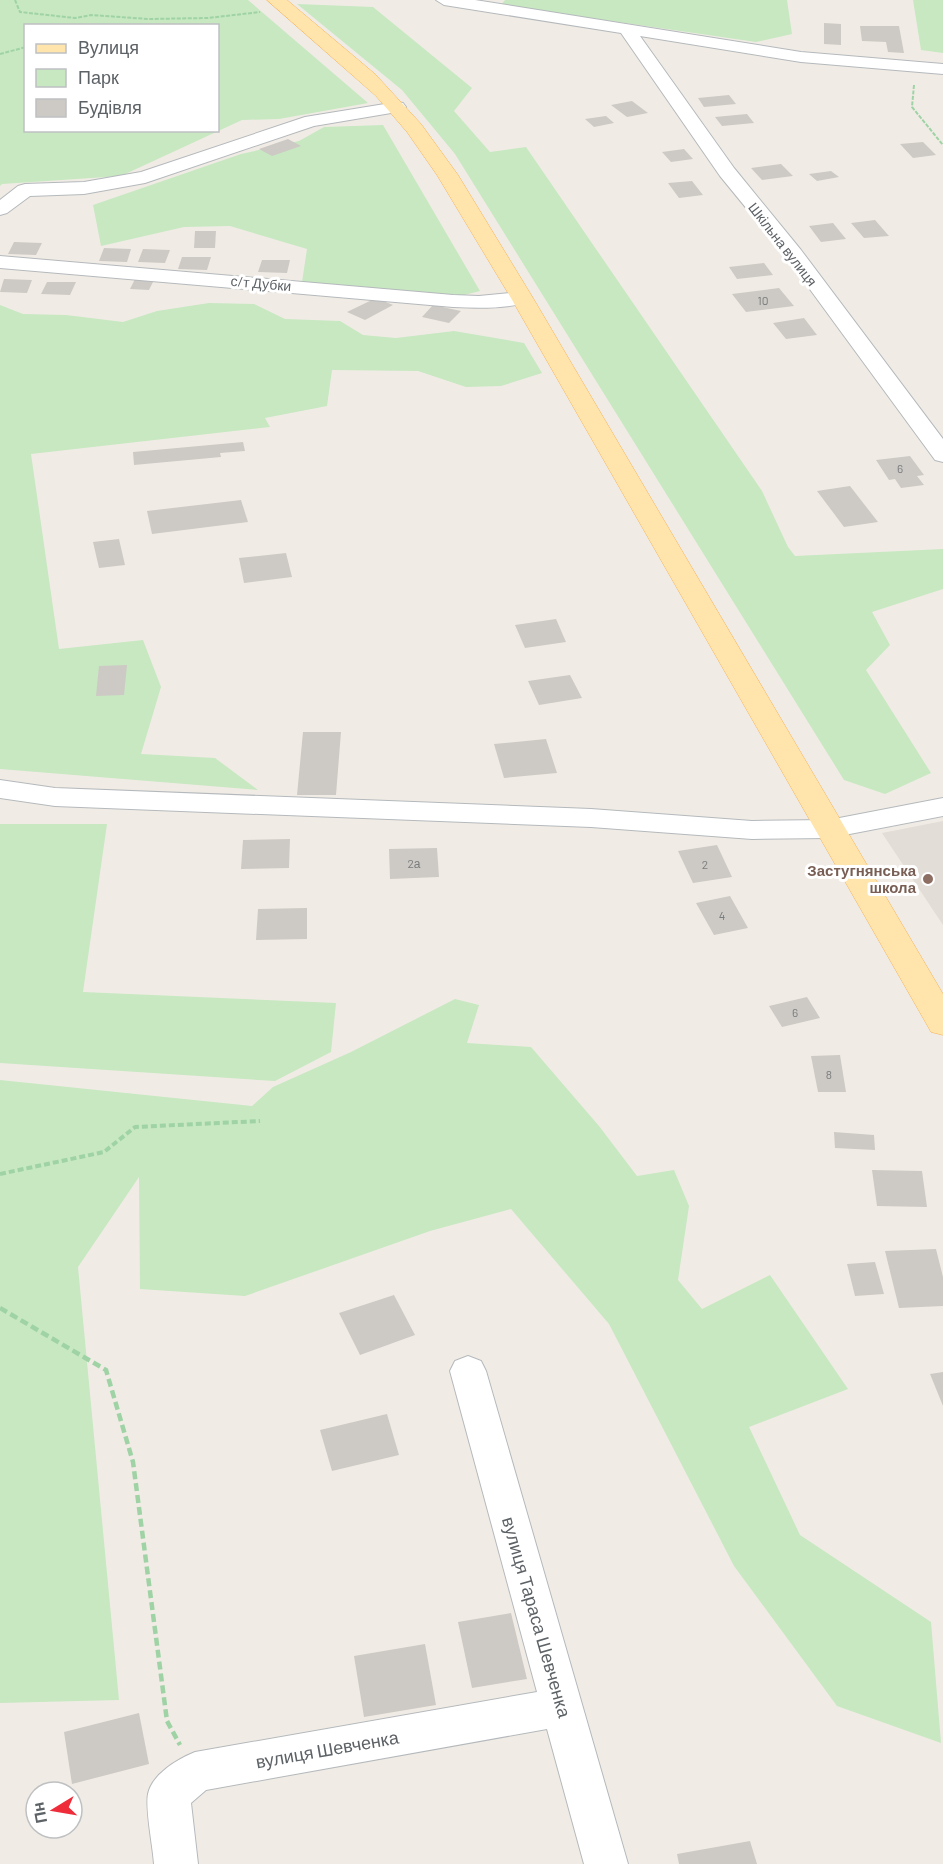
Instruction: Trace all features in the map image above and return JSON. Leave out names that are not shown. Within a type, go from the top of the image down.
[{"type":"main road","points":[[282,5],[367,76],[397,107],[427,145],[522,298],[943,1023]]},
{"type":"street","points":[[444,0],[801,57],[943,69]]},
{"type":"street","name":"Шкільна вулиця","points":[[627,29],[727,172],[794,254],[943,455]]},
{"type":"street","points":[[0,185],[25,190],[84,188],[145,177],[311,121],[397,107]]},
{"type":"street","points":[[0,209],[25,190]]},
{"type":"street","name":"с/т Дубки","points":[[0,262],[479,302],[522,298]]},
{"type":"street","points":[[0,789],[55,796],[591,818],[752,830],[829,829],[943,807]]},
{"type":"street","name":"вулиця Тараса Шевченка","points":[[468,1371],[606,1864]]},
{"type":"street","name":"вулиця Шевченка","points":[[195,1772],[562,1707]]},
{"type":"street","points":[[176,1864],[169,1795],[195,1772]]},
{"type":"path","points":[[15,0],[20,12],[75,18],[91,15],[149,19],[208,18],[282,5]]},
{"type":"path","points":[[0,54],[24,48]]},
{"type":"path","points":[[915,67],[912,107],[943,145]]},
{"type":"path","points":[[0,1174],[104,1152],[135,1127],[260,1121]]},
{"type":"path","points":[[0,1308],[106,1370],[133,1462],[167,1721],[195,1772]]},
{"type":"shaded area","name":"Застугнянська школа","points":[[943,821],[943,925],[882,833]]},
{"type":"green space","points":[[0,0],[248,0],[368,103],[279,119],[242,120],[219,131],[219,24],[24,24],[24,132],[216,132],[121,176],[2,184],[0,186]]},
{"type":"green space","points":[[505,0],[787,0],[792,34],[756,42],[501,5]]},
{"type":"green space","points":[[913,0],[943,0],[943,53],[921,50]]},
{"type":"green space","points":[[297,4],[373,7],[472,88],[454,111],[490,152],[526,147],[762,491],[788,547],[795,556],[943,549],[943,589],[872,612],[890,645],[866,670],[931,773],[885,794],[844,780],[455,154],[402,90]]},
{"type":"green space","points":[[383,125],[480,291],[456,297],[302,282],[307,249],[230,226],[184,227],[101,246],[93,205],[241,154],[299,141],[324,127]]},
{"type":"green space","points":[[209,303],[254,304],[285,319],[340,321],[363,335],[396,338],[454,331],[524,343],[542,373],[501,386],[466,387],[418,371],[332,370],[327,406],[265,418],[270,427],[31,454],[59,649],[143,640],[161,687],[141,754],[215,758],[258,790],[0,769],[0,305],[23,314],[66,315],[123,322],[157,311]]},
{"type":"green space","points":[[0,824],[107,824],[83,992],[336,1003],[331,1052],[275,1081],[0,1063]]},
{"type":"green space","points":[[455,999],[479,1005],[467,1043],[531,1047],[599,1126],[637,1176],[674,1170],[689,1206],[678,1280],[702,1309],[770,1275],[848,1389],[749,1427],[800,1535],[931,1622],[941,1743],[837,1706],[734,1566],[609,1324],[511,1209],[430,1231],[245,1296],[140,1289],[139,1177],[78,1267],[119,1700],[0,1703],[0,1080],[252,1106],[273,1087],[351,1052]]},
{"type":"building","points":[[824,23],[841,24],[841,45],[824,44]]},
{"type":"building","points":[[860,26],[899,26],[904,53],[888,52],[886,42],[862,41]]},
{"type":"building","points":[[729,95],[736,104],[704,107],[698,98]]},
{"type":"building","points":[[632,101],[648,113],[627,117],[611,105]]},
{"type":"building","points":[[747,114],[754,123],[722,126],[715,117]]},
{"type":"building","points":[[606,116],[614,123],[594,127],[585,119]]},
{"type":"building","points":[[288,139],[301,146],[272,156],[259,149]]},
{"type":"building","points":[[923,142],[936,155],[913,158],[900,144]]},
{"type":"building","points":[[684,149],[693,159],[671,162],[662,152]]},
{"type":"building","points":[[781,164],[793,176],[762,180],[751,168]]},
{"type":"building","points":[[831,171],[839,177],[817,181],[809,174]]},
{"type":"building","points":[[692,181],[703,195],[679,198],[668,183]]},
{"type":"building","points":[[875,220],[889,236],[864,238],[851,223]]},
{"type":"building","points":[[833,223],[846,239],[821,242],[809,226]]},
{"type":"building","points":[[195,231],[216,231],[215,248],[194,248]]},
{"type":"building","points":[[14,242],[42,243],[36,255],[8,254]]},
{"type":"building","points":[[104,248],[131,249],[127,262],[99,261]]},
{"type":"building","points":[[143,249],[170,250],[165,263],[138,262]]},
{"type":"building","points":[[182,257],[211,257],[207,270],[178,269]]},
{"type":"building","points":[[262,260],[290,260],[287,273],[258,272]]},
{"type":"building","points":[[764,263],[773,275],[737,279],[729,267]]},
{"type":"building","points":[[136,277],[155,278],[149,290],[130,289]]},
{"type":"building","points":[[4,279],[32,280],[27,293],[0,292]]},
{"type":"building","points":[[47,282],[76,282],[70,295],[41,294]]},
{"type":"building","points":[[779,288],[794,306],[746,312],[732,294]]},
{"type":"building","points":[[376,298],[393,305],[365,320],[347,312]]},
{"type":"building","points":[[433,305],[461,311],[449,323],[422,317]]},
{"type":"building","points":[[804,318],[817,335],[786,339],[773,323]]},
{"type":"building","points":[[243,442],[245,451],[220,453],[221,457],[134,465],[133,452]]},
{"type":"building","points":[[910,456],[924,475],[917,476],[924,485],[901,488],[895,479],[889,480],[876,460]]},
{"type":"building","points":[[850,486],[878,522],[844,527],[817,491]]},
{"type":"building","points":[[241,500],[248,522],[152,534],[147,511]]},
{"type":"building","points":[[119,539],[125,565],[99,568],[93,542]]},
{"type":"building","points":[[286,553],[292,577],[244,583],[239,558]]},
{"type":"building","points":[[556,619],[566,642],[525,648],[515,625]]},
{"type":"building","points":[[127,665],[124,695],[96,696],[99,666]]},
{"type":"building","points":[[570,675],[582,698],[539,705],[528,681]]},
{"type":"building","points":[[303,732],[341,732],[336,795],[297,795]]},
{"type":"building","points":[[546,739],[557,773],[504,778],[494,744]]},
{"type":"building","points":[[290,839],[289,868],[241,869],[243,840]]},
{"type":"building","points":[[717,845],[732,877],[693,883],[678,851]]},
{"type":"building","points":[[437,848],[439,877],[390,879],[389,849]]},
{"type":"building","points":[[730,896],[748,928],[714,935],[696,903]]},
{"type":"building","points":[[307,908],[307,939],[256,940],[258,909]]},
{"type":"building","points":[[807,997],[820,1018],[782,1027],[769,1006]]},
{"type":"building","points":[[840,1055],[846,1092],[818,1092],[811,1056]]},
{"type":"building","points":[[834,1132],[874,1135],[875,1150],[835,1148]]},
{"type":"building","points":[[872,1170],[922,1171],[927,1207],[877,1206]]},
{"type":"building","points":[[936,1249],[943,1277],[943,1306],[899,1308],[885,1251]]},
{"type":"building","points":[[875,1262],[884,1294],[855,1296],[847,1264]]},
{"type":"building","points":[[394,1295],[415,1335],[360,1355],[339,1313]]},
{"type":"building","points":[[943,1372],[943,1406],[930,1374]]},
{"type":"building","points":[[387,1414],[399,1455],[332,1471],[320,1430]]},
{"type":"building","points":[[511,1613],[527,1679],[472,1688],[458,1622]]},
{"type":"building","points":[[425,1644],[436,1705],[364,1717],[354,1656]]},
{"type":"building","points":[[139,1713],[149,1764],[84,1781],[71,1780],[64,1732]]},
{"type":"building","points":[[750,1841],[757,1864],[679,1864],[677,1854]]},
{"type":"place","name":"Застугнянська школа","points":[[928,879]]}]
